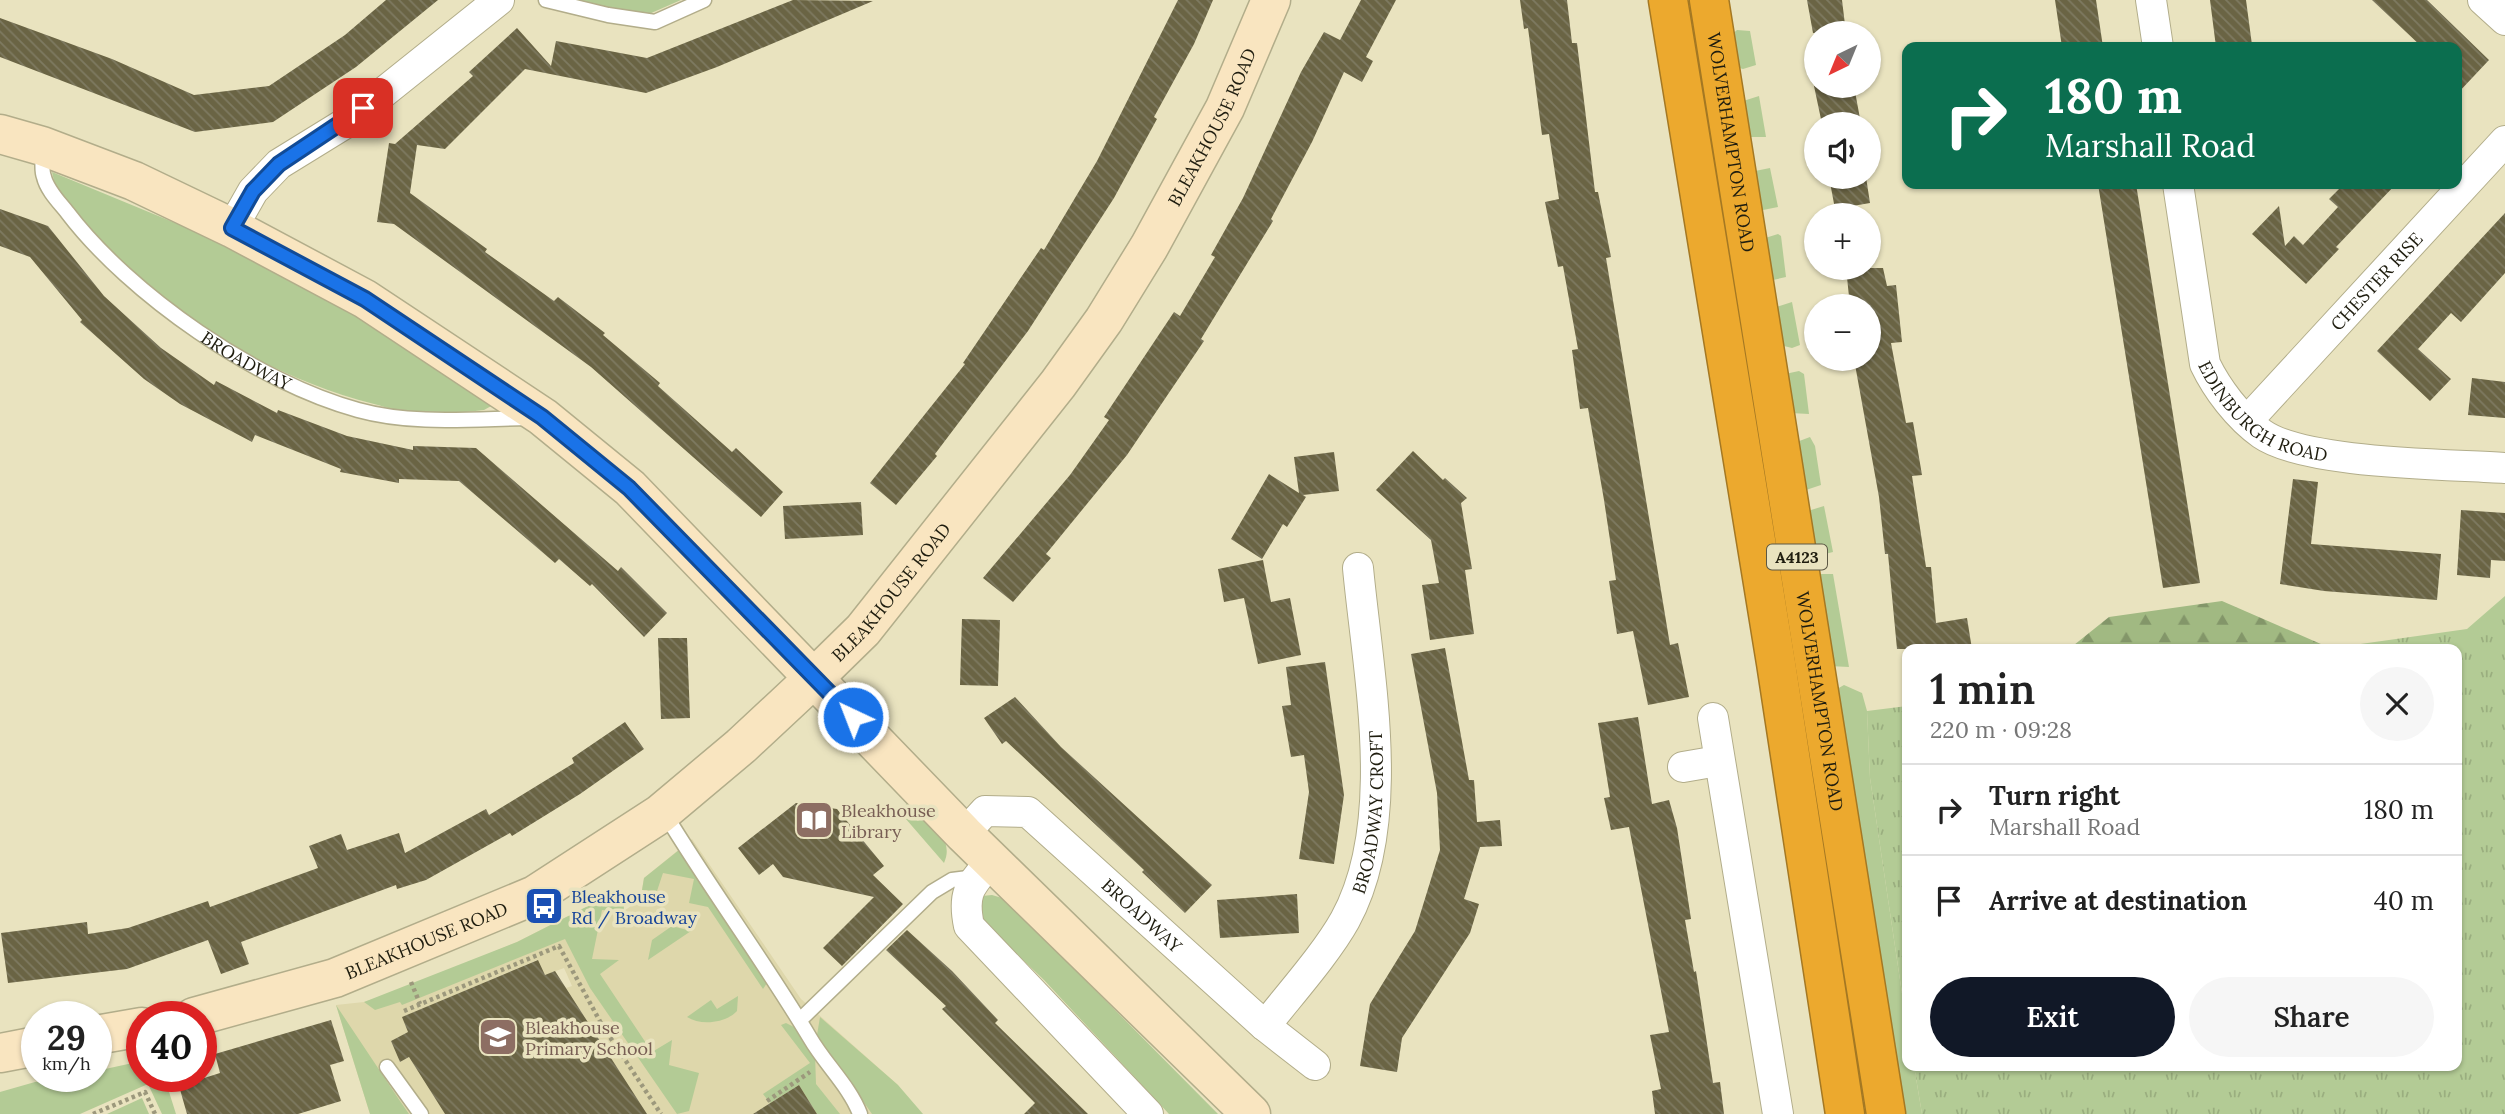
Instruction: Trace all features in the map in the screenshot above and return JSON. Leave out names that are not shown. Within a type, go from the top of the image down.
[{"type":"highway","name":"WOLVERHAMPTON ROAD","points":[[1668,0],[1776,663],[1845,1114]]},
{"type":"highway","name":"WOLVERHAMPTON ROAD","points":[[1709,0],[1886,1114]]},
{"type":"street","points":[[232,228],[253,191],[279,164],[344,124],[499,0]]},
{"type":"street","name":"BLEAKHOUSE ROAD","points":[[217,1011],[335,978],[535,895],[580,869],[663,811],[741,746],[815,677],[863,630],[1058,384],[1104,320],[1149,247],[1225,108],[1271,0]]},
{"type":"street","points":[[2151,0],[2157,42]]},
{"type":"street","points":[[2483,0],[2505,20]]},
{"type":"street","points":[[0,134],[42,146],[134,181],[232,228],[365,299],[542,417],[629,488],[815,677],[964,834],[985,868],[1251,1114]]},
{"type":"street","name":"CHESTER RISE","points":[[2462,188],[2505,141]]},
{"type":"street","name":"EDINBURGH ROAD","points":[[2179,189],[2205,364],[2213,382],[2261,433],[2284,446],[2318,454],[2505,468]]},
{"type":"street","name":"CHESTER RISE","points":[[2248,420],[2461,189]]},
{"type":"street","name":"BROADWAY CROFT","points":[[1265,1026],[1345,919],[1368,855],[1377,772],[1358,568]]},
{"type":"street","points":[[1713,718],[1778,1114]]},
{"type":"street","points":[[1683,767],[1718,761]]},
{"type":"street","name":"BROADWAY","points":[[964,834],[985,811],[1028,812],[1265,1026],[1315,1065]]},
{"type":"street","points":[[985,868],[967,891],[964,903],[968,926],[1148,1114]]},
{"type":"street","points":[[0,1053],[21,1049]]},
{"type":"lane","points":[[546,0],[608,16],[655,22],[704,0]]},
{"type":"lane","name":"BROADWAY","points":[[42,146],[43,177],[86,237],[154,298],[222,348],[272,376],[358,410],[417,420],[542,417]]},
{"type":"lane","points":[[663,811],[801,1019],[825,1062],[855,1101],[860,1114]]},
{"type":"lane","points":[[801,1019],[932,892],[951,880],[985,868]]},
{"type":"lane","points":[[387,1067],[421,1114]]},
{"type":"path","points":[[404,1011],[559,946],[602,1025],[661,1114]]},
{"type":"path","points":[[767,1101],[825,1062]]},
{"type":"path","points":[[93,1114],[145,1091],[155,1114]]},
{"type":"shaded area","points":[[692,839],[801,999],[898,1085],[909,1114],[817,1114],[798,1085],[753,1114],[647,1114],[566,988],[572,986],[564,968],[545,975],[537,960],[403,1017],[408,1032],[391,1041],[400,1062],[409,1057],[445,1114],[370,1114],[336,1005],[364,1002],[401,990],[517,942],[598,901],[619,903],[624,906],[624,911],[649,893],[642,890],[644,878]]},
{"type":"green space","points":[[564,0],[681,0],[649,14],[607,10]]},
{"type":"green space","points":[[1737,30],[1750,31],[1756,65],[1743,69],[1736,67],[1729,37]]},
{"type":"green space","points":[[1759,96],[1766,137],[1746,137],[1740,102]]},
{"type":"green space","points":[[1770,168],[1778,207],[1758,211],[1750,172]]},
{"type":"green space","points":[[52,172],[214,239],[377,327],[493,405],[484,410],[449,414],[423,415],[405,412],[304,381],[238,349],[177,310],[120,264],[69,211]]},
{"type":"green space","points":[[1778,234],[1781,236],[1786,277],[1773,280],[1767,278],[1762,239]]},
{"type":"green space","points":[[1792,302],[1800,345],[1792,348],[1780,345],[1773,308]]},
{"type":"green space","points":[[1799,371],[1804,374],[1809,414],[1790,413],[1785,374]]},
{"type":"green space","points":[[1810,437],[1815,446],[1821,485],[1803,491],[1794,443]]},
{"type":"green space","points":[[1824,506],[1833,552],[1825,554],[1814,550],[1807,515],[1811,510]]},
{"type":"green space","points":[[1813,574],[1833,574],[1849,667],[1829,666]]},
{"type":"green space","points":[[2505,596],[2505,1114],[1922,1114],[1915,1071],[2462,1071],[2462,644],[2360,644],[2467,629]]},
{"type":"green space","points":[[2222,601],[2321,644],[2075,644],[2109,617]]},
{"type":"green space","points":[[1844,685],[1862,693],[1867,711],[1870,778],[1902,993],[1902,1071],[1915,1071],[1922,1114],[1901,1114],[1837,689]]},
{"type":"green space","points":[[1902,707],[1902,993],[1870,778],[1867,711]]},
{"type":"green space","points":[[910,801],[943,836],[947,854],[944,863],[899,811]]},
{"type":"green space","points":[[679,850],[767,983],[763,989],[708,907],[689,903],[694,879],[663,873],[657,891],[642,890],[644,878]]},
{"type":"green space","points":[[982,896],[1002,898],[1018,912],[1218,1114],[1169,1114],[1044,980],[982,921],[976,912]]},
{"type":"green space","points":[[598,901],[624,906],[623,912],[602,910],[592,959],[619,960],[600,974],[652,1052],[672,1040],[669,1065],[699,1073],[689,1111],[677,1114],[590,988],[565,939],[402,1005],[400,1002],[375,1010],[364,1002],[517,942]]},
{"type":"green space","points":[[672,926],[691,931],[648,960],[652,940]]},
{"type":"green space","points":[[738,996],[737,1011],[720,1021],[699,1022],[687,1017],[711,1000],[717,1009]]},
{"type":"green space","points":[[336,1005],[400,1101],[409,1114],[370,1114]]},
{"type":"green space","points":[[820,1017],[898,1085],[923,1114],[872,1114],[817,1035]]},
{"type":"green space","points":[[786,1023],[794,1027],[815,1054],[816,1084],[840,1114],[817,1114],[799,1085],[770,1103],[763,1094],[810,1063],[781,1025]]},
{"type":"green space","points":[[126,1064],[126,1092],[130,1092],[80,1114],[0,1114],[0,1092],[21,1086],[21,1092],[112,1092],[112,1068]]},
{"type":"green space","points":[[152,1092],[169,1092],[176,1114],[162,1114]]},
{"type":"green space","points":[[142,1098],[149,1114],[107,1114]]},
{"type":"building","points":[[386,0],[438,0],[356,67],[273,122],[195,132],[0,57],[0,18],[112,59],[194,95],[269,86],[345,35]]},
{"type":"building","points":[[793,0],[873,1],[717,67],[646,93],[525,69],[445,149],[417,145],[410,193],[487,249],[485,252],[554,301],[558,297],[605,333],[603,335],[660,383],[658,386],[732,452],[736,448],[783,492],[761,517],[591,367],[394,224],[377,222],[389,143],[395,144],[473,76],[469,72],[517,28],[551,66],[556,41],[647,58]]},
{"type":"building","points":[[1178,0],[1213,0],[1194,44],[1154,117],[1157,119],[1114,198],[1028,331],[935,454],[937,456],[896,505],[870,483],[965,364],[963,363],[1041,248],[1044,250],[1097,161]]},
{"type":"building","points":[[1361,0],[1396,0],[1366,57],[1373,61],[1362,82],[1344,72],[1312,142],[1271,219],[1273,221],[1201,339],[1204,341],[1127,455],[1046,554],[1051,558],[1013,602],[983,578],[1070,475],[1109,420],[1104,417],[1174,312],[1180,316],[1215,257],[1211,255],[1243,198],[1301,72],[1324,32],[1340,40]]},
{"type":"building","points":[[1520,0],[1567,0],[1572,43],[1577,43],[1595,192],[1598,192],[1611,257],[1606,258],[1670,645],[1678,643],[1689,697],[1648,705],[1633,631],[1617,634],[1609,581],[1616,580],[1604,500],[1588,408],[1580,409],[1572,350],[1578,349],[1563,266],[1558,267],[1545,202],[1559,199],[1549,134],[1542,135],[1528,28],[1524,29]]},
{"type":"building","points":[[1807,0],[1842,0],[1845,21],[1811,21]]},
{"type":"building","points":[[2055,0],[2096,0],[2102,42],[2061,42]]},
{"type":"building","points":[[2210,0],[2246,0],[2252,42],[2215,42]]},
{"type":"building","points":[[2372,0],[2427,0],[2489,60],[2462,89],[2462,42],[2417,42]]},
{"type":"building","points":[[1817,98],[1856,98],[1859,112],[1819,112]]},
{"type":"building","points":[[1831,189],[1868,189],[1870,203],[1834,203]]},
{"type":"building","points":[[2099,189],[2137,189],[2200,583],[2163,588]]},
{"type":"building","points":[[2339,189],[2391,189],[2336,247],[2339,249],[2306,284],[2252,234],[2279,206],[2285,246],[2294,236],[2303,245],[2338,207],[2329,199]]},
{"type":"building","points":[[0,209],[48,226],[104,296],[161,348],[214,385],[216,381],[277,413],[278,410],[347,436],[413,450],[413,446],[476,448],[618,571],[621,567],[667,613],[644,637],[592,584],[590,586],[559,559],[555,563],[459,481],[399,479],[399,483],[340,472],[341,469],[255,435],[252,442],[180,404],[144,379],[80,322],[82,320],[30,257],[0,246]]},
{"type":"building","points":[[2505,213],[2505,273],[2461,322],[2451,313],[2418,349],[2451,379],[2430,401],[2377,351]]},
{"type":"building","points":[[1883,268],[1887,286],[1896,285],[1902,342],[1891,343],[1906,423],[1913,422],[1922,475],[1912,476],[1926,567],[1931,567],[1936,623],[1967,618],[1971,644],[1902,644],[1902,649],[1897,649],[1888,554],[1885,554],[1879,497],[1856,371],[1881,371],[1881,294],[1849,294],[1847,280],[1881,280]]},
{"type":"building","points":[[2472,378],[2505,382],[2505,418],[2468,415]]},
{"type":"building","points":[[1413,451],[1443,480],[1445,478],[1467,498],[1461,503],[1472,569],[1465,570],[1474,634],[1430,640],[1422,585],[1439,583],[1431,540],[1376,490]]},
{"type":"building","points":[[1334,452],[1339,491],[1303,495],[1306,497],[1287,527],[1283,524],[1262,559],[1231,539],[1269,474],[1299,493],[1294,457]]},
{"type":"building","points":[[2293,479],[2318,482],[2311,544],[2441,554],[2437,600],[2324,591],[2280,584]]},
{"type":"building","points":[[861,502],[863,535],[785,539],[783,506]]},
{"type":"building","points":[[2461,510],[2505,513],[2505,561],[2491,560],[2490,578],[2457,575]]},
{"type":"building","points":[[1263,560],[1271,602],[1290,598],[1301,655],[1258,664],[1244,598],[1224,602],[1218,569]]},
{"type":"building","points":[[962,619],[1000,620],[998,686],[960,685]]},
{"type":"building","points":[[658,638],[687,638],[690,718],[661,719]]},
{"type":"building","points":[[1445,648],[1469,780],[1474,780],[1477,822],[1500,820],[1502,846],[1480,847],[1464,899],[1479,904],[1470,933],[1402,1038],[1397,1072],[1360,1066],[1370,1004],[1415,931],[1440,850],[1437,793],[1411,654]]},
{"type":"building","points":[[1325,662],[1344,795],[1334,864],[1299,859],[1309,792],[1304,755],[1291,757],[1282,706],[1291,705],[1286,667]]},
{"type":"building","points":[[1015,697],[1061,747],[1212,885],[1185,913],[1142,872],[1144,870],[1006,741],[1002,744],[984,718]]},
{"type":"building","points":[[1638,717],[1652,804],[1669,800],[1677,828],[1691,919],[1685,920],[1694,972],[1696,971],[1713,1083],[1720,1082],[1724,1114],[1655,1114],[1652,1091],[1661,1089],[1650,1035],[1669,1032],[1629,827],[1611,830],[1604,798],[1610,797],[1598,723]]},
{"type":"building","points":[[625,722],[644,749],[580,794],[512,836],[510,833],[426,880],[397,889],[396,885],[241,942],[249,964],[221,974],[208,940],[127,969],[8,983],[1,933],[87,922],[88,934],[128,928],[208,901],[210,907],[318,868],[309,846],[341,834],[347,850],[399,833],[405,853],[486,809],[489,815],[574,763],[572,758]]},
{"type":"building","points":[[796,803],[837,809],[884,866],[873,875],[903,904],[842,966],[823,948],[874,897],[783,877],[773,864],[759,875],[738,848]]},
{"type":"building","points":[[1297,894],[1299,933],[1220,938],[1217,900]]},
{"type":"building","points":[[907,930],[952,971],[998,1020],[995,1023],[1088,1114],[1024,1114],[1035,1103],[942,1009],[946,1006],[886,950]]},
{"type":"building","name":"Bleakhouse Primary School","points":[[538,960],[545,975],[555,971],[647,1114],[445,1114],[409,1057],[400,1062],[391,1041],[408,1032],[402,1017]]},
{"type":"building","points":[[331,1020],[344,1061],[330,1065],[341,1101],[298,1114],[187,1114],[181,1092],[217,1092],[217,1074],[220,1073],[217,1053]]},
{"type":"building","points":[[799,1085],[817,1114],[753,1114]]},
{"type":"place","name":"Bleakhouse Library","points":[[814,820]]},
{"type":"place","name":"Bleakhouse Rd / Broadway","points":[[544,906]]},
{"type":"place","name":"Bleakhouse Primary School","points":[[498,1037]]},
{"type":"route","points":[[363,108],[344,124],[279,164],[253,191],[232,228],[365,299],[542,417],[629,488],[853,717]]}]
